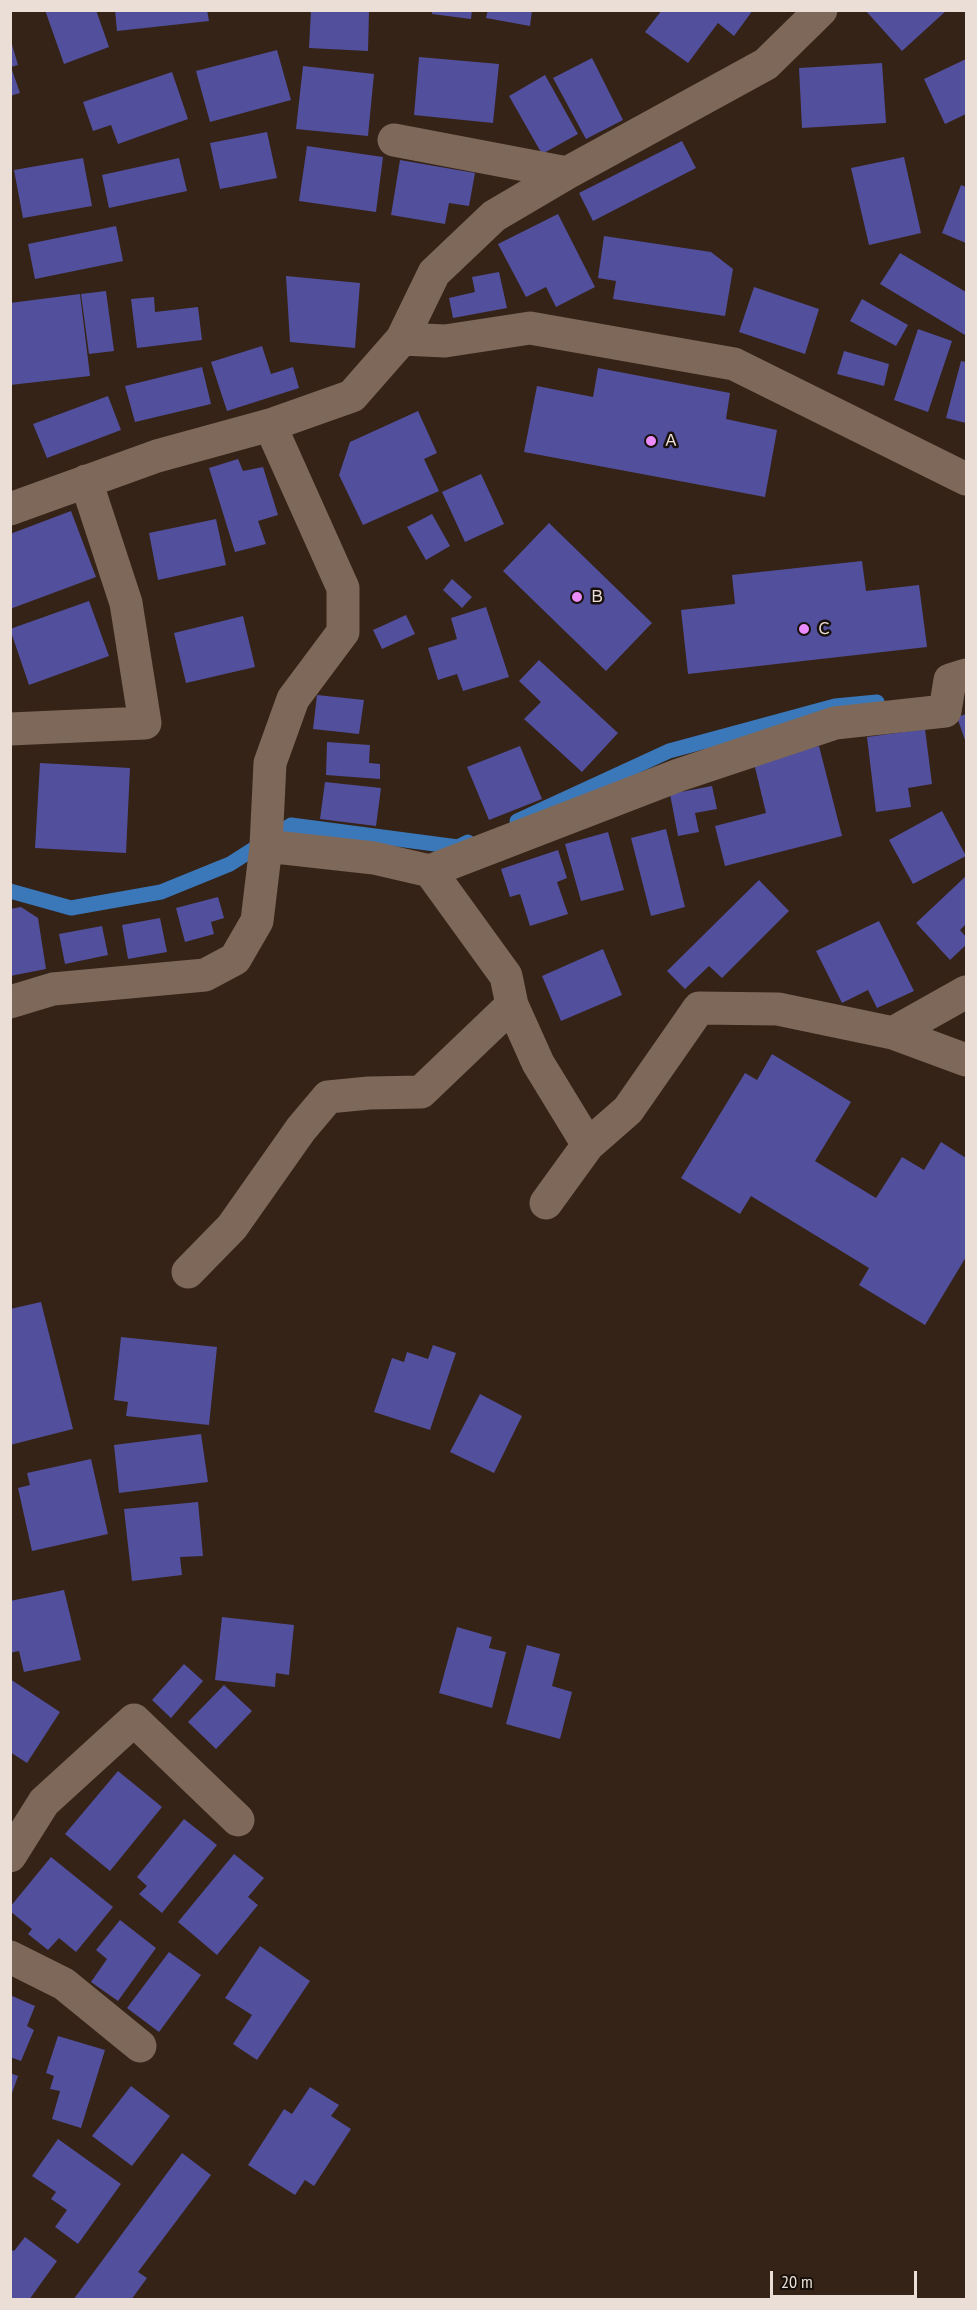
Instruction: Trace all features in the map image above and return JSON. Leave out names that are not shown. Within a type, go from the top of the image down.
[{"type":"street","points":[[10,509],[157,456],[270,425],[352,396],[402,339],[434,273],[494,216],[567,173],[766,64],[821,10]]},
{"type":"street","points":[[394,140],[567,173]]},
{"type":"street","points":[[402,339],[445,341],[530,328],[734,364],[966,479]]},
{"type":"street","points":[[10,1002],[53,989],[205,975],[235,959],[257,921],[267,846],[270,763],[293,699],[343,632],[343,588],[270,425]]},
{"type":"street","points":[[10,729],[145,723],[126,603],[86,481]]},
{"type":"street","points":[[267,846],[374,858],[430,871],[679,775],[835,723],[954,689]]},
{"type":"street","points":[[430,871],[506,976],[512,1005],[538,1064],[588,1145]]},
{"type":"street","points":[[893,1033],[966,992]]},
{"type":"street","points":[[188,1272],[232,1227],[301,1129],[328,1097],[421,1092],[512,1005]]},
{"type":"street","points":[[546,1203],[588,1145],[628,1110],[699,1008],[778,1009],[893,1033],[966,1060]]},
{"type":"street","points":[[10,1856],[44,1802],[134,1720],[238,1820]]},
{"type":"street","points":[[10,1957],[64,1984],[140,2046]]},
{"type":"building","points":[[45,10],[96,10],[109,47],[64,64]]},
{"type":"building","points":[[115,10],[207,10],[209,21],[117,31]]},
{"type":"building","points":[[311,10],[369,11],[368,51],[309,48]]},
{"type":"building","points":[[432,10],[472,10],[471,19],[432,14]]},
{"type":"building","points":[[488,10],[532,10],[530,26],[486,18]]},
{"type":"building","points":[[662,10],[753,10],[734,36],[718,23],[688,63],[645,32]]},
{"type":"building","points":[[865,10],[947,10],[902,51]]},
{"type":"building","points":[[11,41],[18,65],[11,67],[20,93],[10,96]]},
{"type":"building","points":[[277,50],[291,100],[210,122],[196,71]]},
{"type":"building","points":[[419,57],[499,64],[493,123],[414,115]]},
{"type":"building","points":[[592,58],[623,120],[586,139],[553,78]]},
{"type":"building","points":[[966,59],[966,114],[945,124],[924,79]]},
{"type":"building","points":[[882,63],[886,123],[802,128],[799,68]]},
{"type":"building","points":[[303,66],[374,74],[368,136],[296,129]]},
{"type":"building","points":[[172,72],[188,119],[118,144],[111,125],[93,131],[83,102]]},
{"type":"building","points":[[545,75],[578,134],[542,154],[509,96]]},
{"type":"building","points":[[267,132],[277,178],[220,189],[210,143]]},
{"type":"building","points":[[682,141],[696,168],[593,221],[579,193]]},
{"type":"building","points":[[307,146],[383,157],[376,212],[299,201]]},
{"type":"building","points":[[904,157],[921,233],[869,245],[851,168]]},
{"type":"building","points":[[83,158],[92,206],[23,218],[14,170]]},
{"type":"building","points":[[179,158],[187,191],[109,208],[102,175]]},
{"type":"building","points":[[400,160],[475,173],[469,206],[449,203],[445,224],[391,215]]},
{"type":"building","points":[[961,185],[966,187],[966,243],[942,233]]},
{"type":"building","points":[[558,214],[595,287],[556,307],[546,287],[526,297],[498,244]]},
{"type":"building","points":[[116,226],[123,261],[35,279],[28,244]]},
{"type":"building","points":[[604,236],[711,252],[733,269],[725,316],[613,299],[616,281],[598,278]]},
{"type":"building","points":[[900,253],[966,292],[965,335],[880,284]]},
{"type":"building","points":[[499,272],[507,308],[453,318],[449,298],[475,292],[472,277]]},
{"type":"building","points":[[286,276],[360,283],[355,348],[290,342]]},
{"type":"building","points":[[754,287],[819,309],[805,354],[739,332]]},
{"type":"building","points":[[106,291],[114,351],[89,354],[81,294]]},
{"type":"building","points":[[80,294],[90,376],[10,385],[10,303]]},
{"type":"building","points":[[154,297],[155,312],[198,307],[202,340],[137,348],[131,299]]},
{"type":"building","points":[[862,299],[908,325],[896,346],[850,321]]},
{"type":"building","points":[[918,329],[952,341],[928,412],[894,400]]},
{"type":"building","points":[[262,346],[271,374],[293,367],[299,388],[227,411],[211,362]]},
{"type":"building","points":[[844,351],[889,364],[884,386],[837,374]]},
{"type":"building","points":[[961,361],[966,362],[966,423],[946,418]]},
{"type":"building","points":[[202,367],[211,404],[135,422],[125,386]]},
{"type":"building","name":"Ａ","points":[[598,368],[730,393],[726,419],[777,430],[765,497],[524,452],[537,386],[593,397]]},
{"type":"building","points":[[108,396],[121,430],[47,458],[33,424]]},
{"type":"building","points":[[418,411],[437,453],[424,459],[439,491],[363,525],[339,475],[350,442]]},
{"type":"building","points":[[238,459],[243,471],[263,467],[278,515],[258,521],[266,544],[235,552],[209,468]]},
{"type":"building","points":[[481,474],[504,524],[465,542],[442,492]]},
{"type":"building","points":[[71,511],[96,577],[10,609],[10,534]]},
{"type":"building","points":[[432,514],[450,546],[426,560],[407,527]]},
{"type":"building","points":[[216,519],[226,565],[158,580],[149,533]]},
{"type":"building","name":"Ｂ","points":[[549,523],[652,623],[606,671],[503,571]]},
{"type":"building","name":"Ｃ","points":[[862,561],[866,591],[919,585],[927,647],[688,674],[681,610],[735,604],[732,575]]},
{"type":"building","points":[[452,579],[472,597],[462,608],[443,590]]},
{"type":"building","points":[[89,601],[109,656],[29,685],[10,629]]},
{"type":"building","points":[[486,607],[509,677],[463,691],[457,674],[438,680],[428,648],[457,639],[451,618]]},
{"type":"building","points":[[406,615],[415,634],[382,649],[373,630]]},
{"type":"building","points":[[243,616],[255,667],[186,683],[174,633]]},
{"type":"building","points":[[539,660],[618,733],[582,772],[524,719],[541,702],[519,681]]},
{"type":"building","points":[[317,695],[364,700],[359,734],[313,729]]},
{"type":"building","points":[[966,714],[966,743],[957,717]]},
{"type":"building","points":[[925,729],[932,784],[908,788],[911,807],[876,812],[867,737]]},
{"type":"building","points":[[327,742],[370,745],[369,763],[380,764],[380,779],[326,775]]},
{"type":"building","points":[[520,746],[542,799],[489,820],[467,767]]},
{"type":"building","points":[[819,746],[842,836],[725,866],[715,826],[766,813],[754,763]]},
{"type":"building","points":[[40,763],[130,768],[126,853],[35,848]]},
{"type":"building","points":[[325,782],[381,788],[376,826],[320,819]]},
{"type":"building","points":[[712,786],[717,809],[695,813],[699,832],[678,836],[670,794]]},
{"type":"building","points":[[942,811],[966,856],[913,884],[889,840]]},
{"type":"building","points":[[666,829],[685,907],[651,916],[631,838]]},
{"type":"building","points":[[608,832],[624,890],[581,901],[565,844]]},
{"type":"building","points":[[558,850],[567,878],[557,882],[568,914],[530,926],[520,894],[510,897],[501,869]]},
{"type":"building","points":[[966,876],[966,924],[960,930],[966,937],[966,945],[950,960],[916,923]]},
{"type":"building","points":[[759,880],[789,911],[722,978],[709,966],[685,989],[667,971]]},
{"type":"building","points":[[218,897],[224,918],[211,922],[214,934],[185,942],[176,908]]},
{"type":"building","points":[[21,907],[38,918],[46,969],[10,976],[10,909]]},
{"type":"building","points":[[160,918],[167,952],[128,959],[122,925]]},
{"type":"building","points":[[879,921],[914,991],[877,1008],[868,990],[842,1003],[816,951]]},
{"type":"building","points":[[102,926],[108,955],[65,964],[59,934]]},
{"type":"building","points":[[603,949],[622,995],[561,1021],[542,976]]},
{"type":"building","points":[[772,1054],[851,1102],[815,1161],[876,1198],[902,1157],[924,1170],[941,1142],[966,1158],[966,1257],[925,1325],[859,1285],[869,1268],[751,1196],[740,1214],[681,1178],[745,1073],[757,1080]]},
{"type":"building","points":[[41,1302],[73,1429],[10,1445],[10,1309]]},
{"type":"building","points":[[121,1337],[217,1347],[209,1425],[126,1416],[128,1402],[114,1400]]},
{"type":"building","points":[[433,1345],[456,1353],[430,1430],[374,1412],[392,1358],[404,1362],[407,1352],[428,1359]]},
{"type":"building","points":[[480,1394],[522,1416],[494,1473],[450,1452]]},
{"type":"building","points":[[201,1434],[208,1482],[119,1493],[114,1445]]},
{"type":"building","points":[[91,1459],[108,1534],[32,1551],[18,1488],[30,1485],[27,1473]]},
{"type":"building","points":[[198,1502],[203,1556],[180,1557],[182,1575],[132,1581],[124,1509]]},
{"type":"building","points":[[64,1590],[81,1660],[24,1672],[19,1651],[10,1653],[10,1601]]},
{"type":"building","points":[[222,1617],[294,1625],[289,1675],[276,1673],[275,1687],[215,1680]]},
{"type":"building","points":[[457,1627],[492,1637],[489,1648],[506,1652],[492,1708],[439,1693]]},
{"type":"building","points":[[527,1645],[560,1654],[552,1686],[572,1692],[560,1739],[506,1724]]},
{"type":"building","points":[[184,1664],[203,1681],[171,1718],[152,1700]]},
{"type":"building","points":[[10,1679],[60,1712],[27,1763],[10,1752]]},
{"type":"building","points":[[224,1685],[252,1711],[216,1749],[188,1722]]},
{"type":"building","points":[[118,1771],[162,1807],[110,1871],[65,1834]]},
{"type":"building","points":[[184,1819],[217,1845],[162,1913],[139,1894],[147,1886],[137,1877]]},
{"type":"building","points":[[234,1854],[264,1878],[248,1897],[258,1905],[217,1955],[178,1922]]},
{"type":"building","points":[[51,1857],[113,1907],[76,1952],[59,1938],[48,1950],[28,1934],[32,1929],[10,1911],[10,1907]]},
{"type":"building","points":[[120,1920],[156,1948],[118,2001],[91,1982],[107,1959],[96,1950]]},
{"type":"building","points":[[260,1946],[310,1981],[257,2060],[233,2044],[252,2015],[225,1998]]},
{"type":"building","points":[[169,1952],[201,1975],[159,2032],[127,2008]]},
{"type":"building","points":[[10,1995],[35,2006],[27,2026],[34,2030],[21,2061],[10,2057]]},
{"type":"building","points":[[58,2036],[105,2050],[81,2128],[52,2119],[60,2091],[50,2089],[54,2076],[46,2073]]},
{"type":"building","points":[[10,2073],[18,2076],[11,2096],[10,2096]]},
{"type":"building","points":[[131,2086],[170,2116],[132,2166],[92,2136]]},
{"type":"building","points":[[310,2087],[339,2105],[331,2116],[351,2129],[314,2186],[305,2180],[295,2195],[248,2165],[284,2109],[292,2114]]},
{"type":"building","points":[[58,2139],[121,2184],[78,2244],[55,2227],[67,2210],[51,2199],[56,2192],[32,2176]]},
{"type":"building","points":[[182,2153],[211,2175],[138,2272],[147,2278],[131,2300],[73,2300]]},
{"type":"building","points":[[25,2237],[57,2261],[29,2300],[10,2300],[10,2249],[14,2251]]},
{"type":"waterway","points":[[517,821],[669,751],[835,706],[877,702]]},
{"type":"waterway","points":[[10,891],[71,908],[161,892],[230,864],[291,825],[458,847],[468,842]]},
{"type":"place","name":"Ａ","points":[[651,441]]},
{"type":"place","name":"Ｂ","points":[[577,597]]},
{"type":"place","name":"Ｃ","points":[[804,629]]}]
